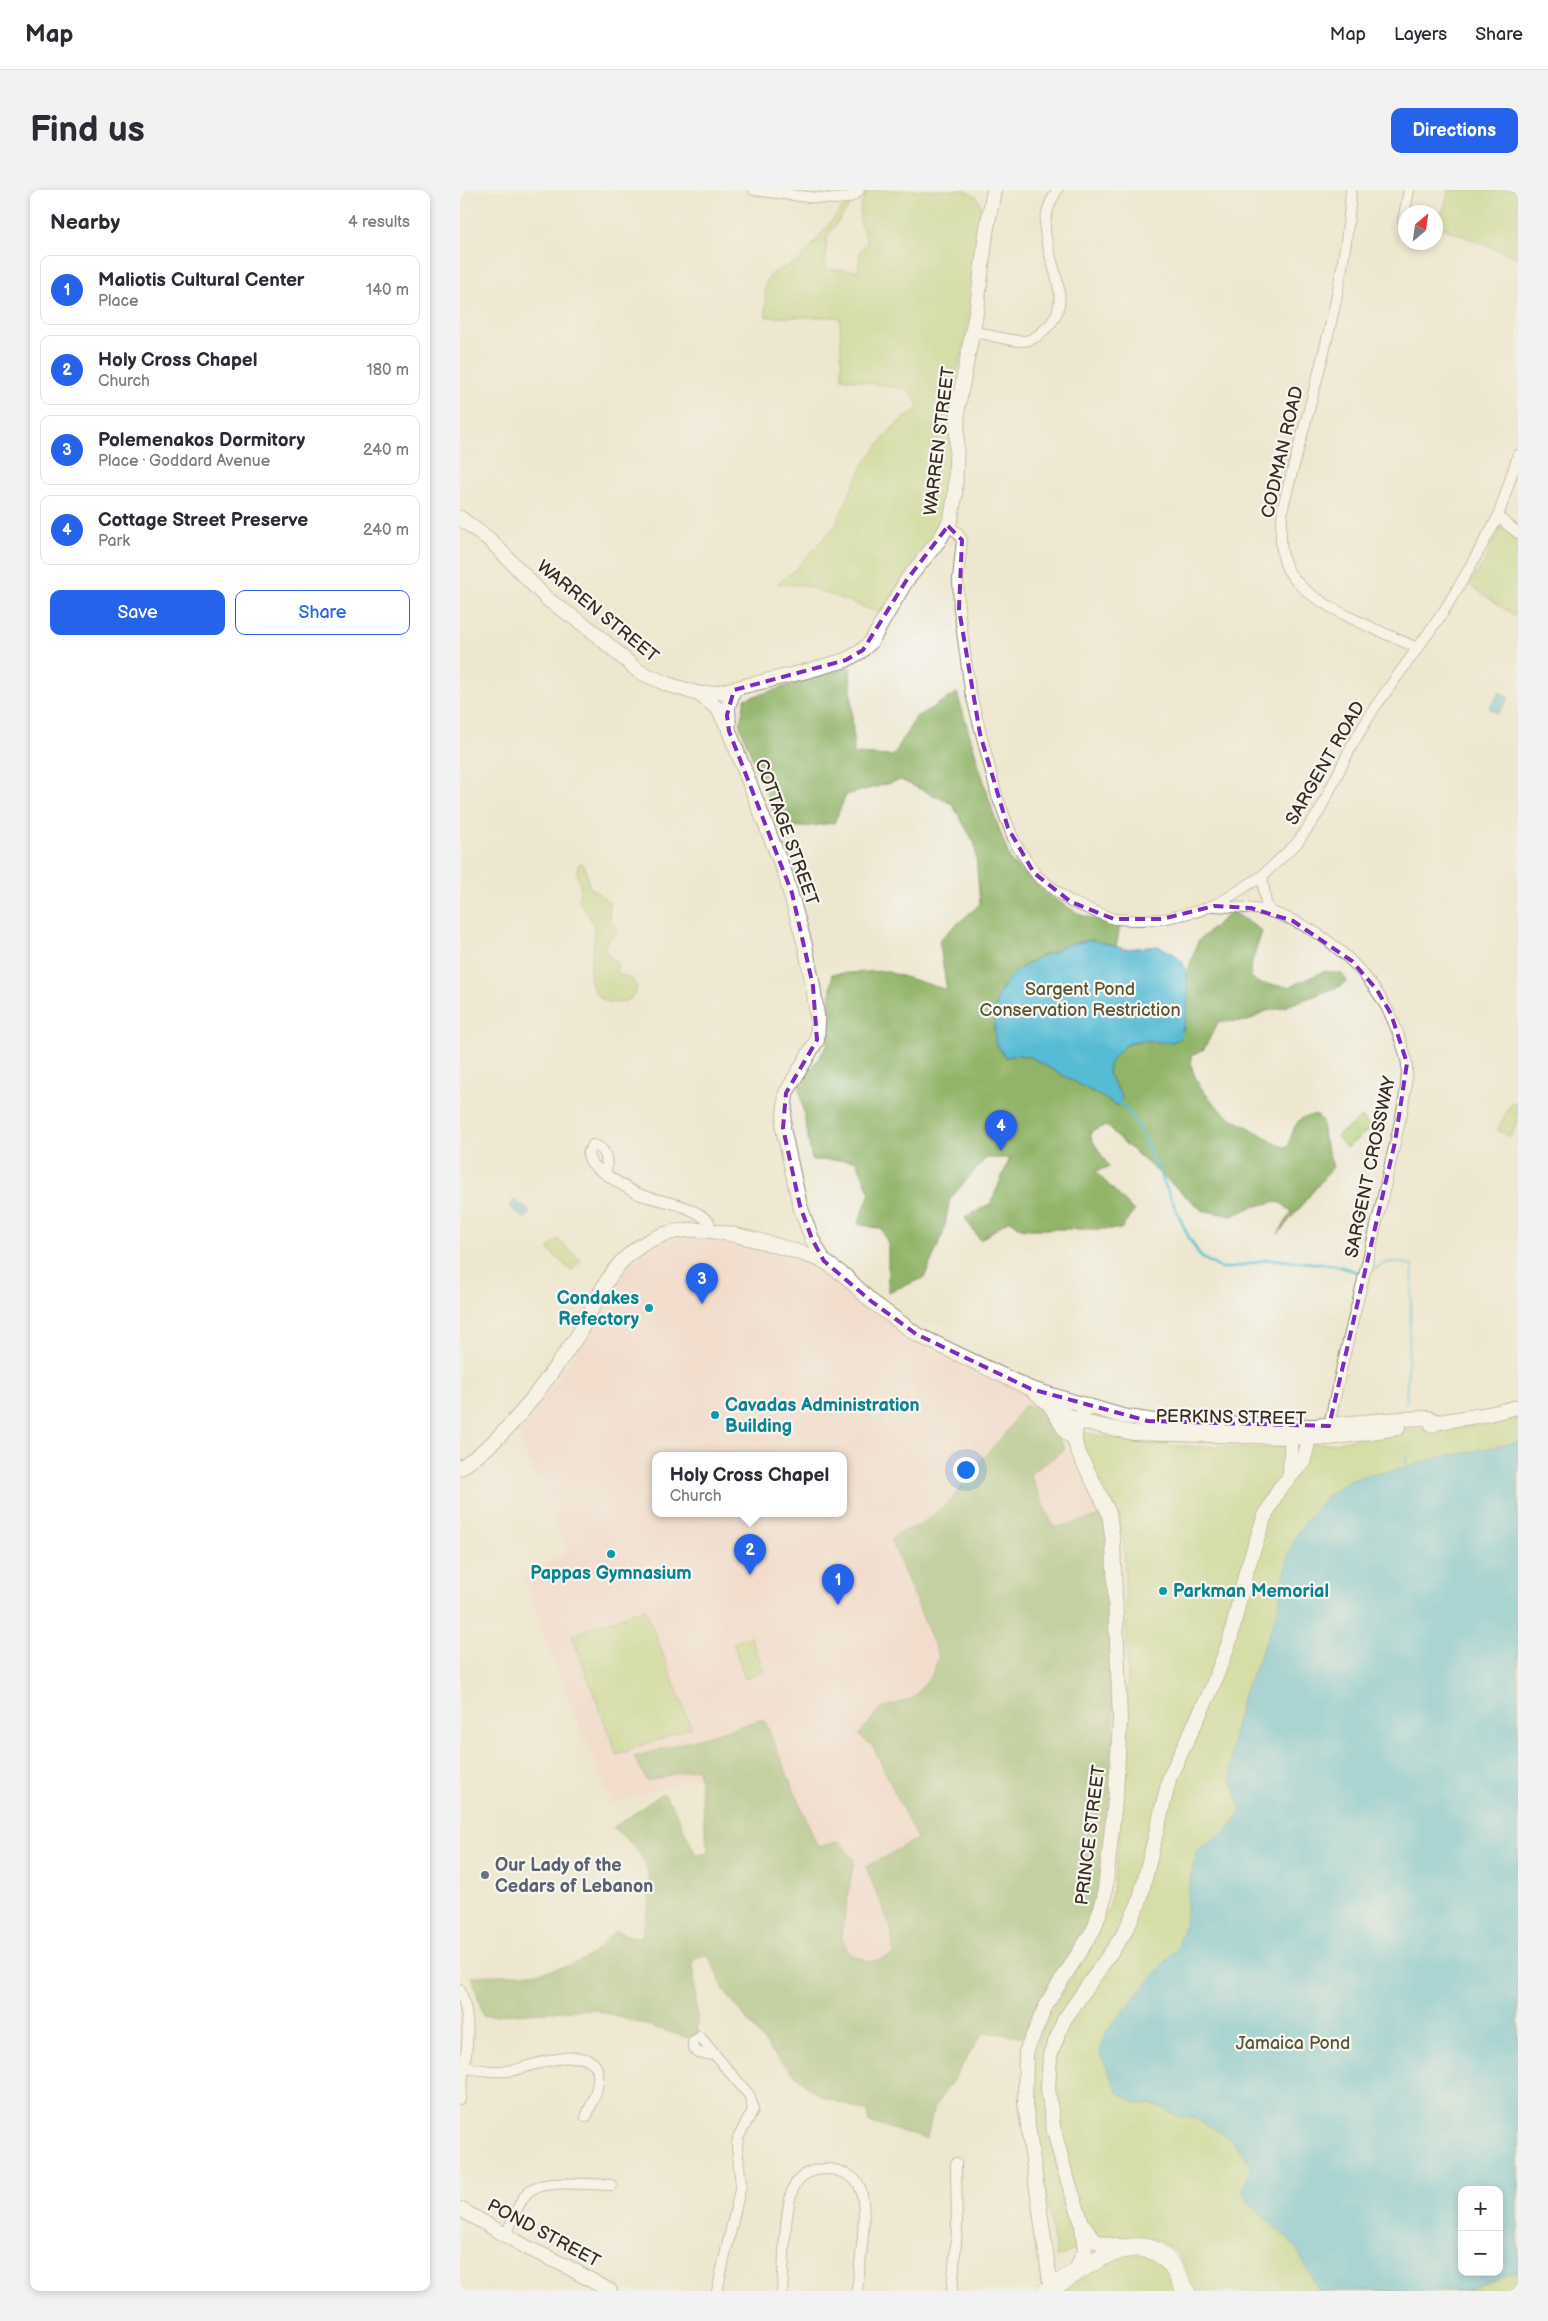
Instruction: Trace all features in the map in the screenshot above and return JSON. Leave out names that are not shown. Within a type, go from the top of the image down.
[{"type":"highway","points":[[1049,2290],[1106,2255],[1124,2248],[1140,2247],[1158,2252],[1171,2264],[1182,2287]]},
{"type":"main road","name":"WARREN STREET","points":[[460,518],[490,540],[547,599],[590,629],[638,671],[666,684],[700,694],[734,690],[846,660],[862,650],[875,636],[906,581],[934,547],[948,526],[952,514],[955,496],[958,407],[974,331],[991,191]]},
{"type":"main road","name":"COTTAGE STREET","points":[[729,731],[728,706],[734,690]]},
{"type":"main road","name":"COTTAGE STREET","points":[[700,694],[718,709],[729,731],[785,874],[805,945],[818,1023],[817,1040],[786,1093],[783,1128],[800,1206],[812,1239],[824,1261],[871,1300],[916,1334],[972,1360]]},
{"type":"main road","points":[[460,1468],[492,1445],[516,1419],[576,1338],[606,1282],[626,1258],[643,1243],[660,1235],[688,1229],[711,1231],[763,1242],[824,1261]]},
{"type":"main road","name":"PERKINS STREET","points":[[972,1360],[1031,1389],[1086,1406],[1154,1422],[1309,1432],[1343,1437],[1386,1429],[1429,1426],[1439,1422],[1518,1408]]},
{"type":"main road","name":"PERKINS STREET","points":[[1031,1389],[1050,1405],[1078,1421],[1140,1434],[1292,1431]]},
{"type":"main road","name":"PRINCE STREET","points":[[1049,2290],[1025,2104],[1026,2052],[1033,2031],[1047,2002],[1100,1915],[1110,1859],[1120,1720],[1113,1542],[1109,1513],[1077,1450],[1074,1439],[1066,1432],[1050,1405]]},
{"type":"main road","points":[[1074,1439],[1074,1432],[1078,1421],[1086,1406]]},
{"type":"main road","name":"PERKINS STREET","points":[[1309,1432],[1329,1426],[1400,1418],[1428,1418],[1439,1422]]},
{"type":"main road","points":[[1290,1474],[1292,1431]]},
{"type":"main road","points":[[1074,2274],[1085,2250],[1082,2223],[1059,2155],[1050,2110],[1048,2076],[1053,2045],[1064,2020],[1123,1935],[1139,1903],[1170,1776],[1211,1690],[1230,1640],[1246,1572],[1264,1518],[1278,1489],[1302,1463],[1309,1432]]},
{"type":"main road","name":"POND STREET","points":[[460,2209],[586,2276],[610,2291]]},
{"type":"main road","points":[[1082,2223],[1095,2241],[1124,2248]]},
{"type":"street","points":[[754,190],[800,196],[841,198],[850,197],[860,190]]},
{"type":"street","points":[[974,331],[1024,341],[1040,334],[1052,322],[1058,309],[1060,294],[1057,274],[1046,240],[1044,224],[1049,206],[1057,190]]},
{"type":"street","name":"CODMAN ROAD","points":[[1351,190],[1348,230],[1333,312],[1283,507],[1280,534],[1282,552],[1286,568],[1306,592],[1322,602],[1417,648]]},
{"type":"street","points":[[1406,205],[1409,190]]},
{"type":"street","name":"SARGENT ROAD","points":[[948,526],[958,532],[962,540],[958,578],[959,609],[970,690],[1011,836],[1025,861],[1040,879],[1064,898],[1089,911],[1110,918],[1162,919],[1214,906],[1262,876],[1297,843],[1310,825],[1352,745],[1391,684],[1442,614],[1498,517],[1518,455]]},
{"type":"street","points":[[1498,517],[1518,533]]},
{"type":"street","points":[[1262,876],[1266,903],[1271,912]]},
{"type":"street","name":"SARGENT CROSSWAY","points":[[1214,906],[1251,908],[1271,912],[1293,921],[1312,932],[1352,961],[1377,990],[1391,1014],[1407,1063],[1406,1088],[1395,1142],[1329,1426]]},
{"type":"street","points":[[606,1174],[639,1194],[694,1210],[708,1220],[711,1231]]},
{"type":"street","points":[[460,1990],[469,2021],[469,2035],[460,2093]]},
{"type":"street","points":[[715,2055],[750,2096],[753,2110],[738,2138],[737,2146],[741,2185],[717,2291]]},
{"type":"street","points":[[464,2068],[487,2072],[513,2070],[564,2057],[581,2057],[591,2062],[597,2070],[599,2079],[586,2117]]},
{"type":"street","points":[[952,2291],[957,2230],[956,2163]]},
{"type":"street","points":[[782,2291],[791,2194],[802,2176],[815,2169],[832,2169],[853,2178],[862,2192],[864,2216],[857,2291]]},
{"type":"street","points":[[506,2235],[526,2194],[533,2187],[544,2184],[611,2185]]},
{"type":"highlighted area","points":[[948,526],[962,540],[959,609],[980,734],[1008,828],[1034,873],[1071,902],[1114,919],[1162,919],[1214,906],[1251,908],[1293,921],[1352,961],[1377,990],[1391,1014],[1407,1063],[1395,1142],[1329,1426],[1148,1421],[1031,1389],[916,1334],[871,1301],[824,1261],[812,1239],[800,1206],[783,1128],[786,1093],[817,1040],[813,986],[792,893],[729,731],[727,715],[734,690],[846,660],[863,650],[906,581]]},
{"type":"shaded area","points":[[689,1235],[719,1239],[794,1258],[821,1270],[912,1339],[1021,1389],[1040,1406],[1104,1515],[1098,1886],[801,1992],[736,1765],[612,1804],[560,1679],[523,1576],[568,1552],[516,1431],[548,1393],[590,1331],[624,1270],[656,1246]]},
{"type":"green space","points":[[868,190],[965,190],[977,197],[981,206],[975,282],[963,351],[954,381],[951,496],[947,516],[935,535],[914,561],[880,613],[803,585],[777,584],[795,570],[835,526],[863,465],[892,428],[919,408],[910,390],[842,378],[840,317],[766,317],[765,284],[772,273],[799,261],[849,200],[855,198],[827,237],[825,269],[858,271],[861,249],[867,243],[860,217],[863,200]]},
{"type":"green space","points":[[1449,190],[1518,190],[1518,258],[1443,228],[1443,210]]},
{"type":"green space","points":[[1500,529],[1506,530],[1518,540],[1518,618],[1469,585],[1483,564]]},
{"type":"green space","points":[[850,667],[854,754],[893,756],[916,717],[957,693],[993,812],[1011,862],[1048,895],[1081,915],[1120,926],[1116,947],[1097,942],[1082,941],[1029,963],[1012,975],[1001,991],[995,1014],[994,1027],[996,1037],[1005,1057],[1019,1055],[1030,1057],[1117,1105],[1118,1089],[1108,1074],[1112,1060],[1117,1053],[1130,1044],[1143,1040],[1173,1042],[1183,1031],[1187,1013],[1187,974],[1198,941],[1232,911],[1262,931],[1250,968],[1251,977],[1258,983],[1289,987],[1325,971],[1342,974],[1347,981],[1341,986],[1281,1008],[1266,1011],[1248,1021],[1218,1022],[1204,1049],[1191,1056],[1194,1075],[1212,1102],[1228,1116],[1276,1144],[1288,1147],[1294,1128],[1304,1117],[1318,1116],[1322,1122],[1324,1139],[1333,1167],[1278,1234],[1292,1212],[1281,1203],[1274,1202],[1252,1207],[1232,1216],[1202,1210],[1115,1135],[1112,1129],[1105,1126],[1091,1131],[1091,1138],[1109,1167],[1095,1171],[1134,1211],[1121,1229],[1023,1229],[1009,1220],[980,1240],[965,1218],[991,1203],[1010,1158],[986,1158],[950,1199],[943,1234],[924,1278],[888,1292],[888,1244],[882,1229],[858,1224],[870,1193],[856,1160],[812,1160],[799,1087],[827,1046],[832,974],[885,971],[947,990],[939,940],[980,904],[975,844],[952,804],[901,780],[846,795],[834,823],[802,827],[779,826],[740,726],[745,699]]},
{"type":"green space","points":[[581,862],[585,866],[589,886],[609,902],[610,921],[617,929],[614,937],[607,940],[604,950],[617,963],[617,973],[632,979],[637,987],[635,994],[624,1002],[610,1002],[603,999],[597,995],[593,988],[590,973],[594,926],[579,901],[580,887],[577,868]]},
{"type":"green space","points":[[1512,1102],[1518,1105],[1518,1122],[1510,1137],[1497,1130]]},
{"type":"green space","points":[[1362,1117],[1371,1128],[1346,1148],[1337,1136]]},
{"type":"green space","points":[[558,1239],[581,1261],[571,1271],[548,1249]]},
{"type":"green space","points":[[1023,1406],[1040,1406],[1065,1449],[1030,1474],[1054,1528],[1104,1515],[1112,1640],[1114,1728],[1105,1869],[1092,1919],[1027,2037],[984,2032],[933,2110],[927,2139],[868,2122],[868,2112],[826,2098],[812,2090],[776,2057],[725,1992],[708,1955],[693,1960],[699,2041],[592,2009],[483,2016],[472,1976],[518,1974],[566,1966],[581,1961],[593,1953],[615,1931],[641,1939],[649,1893],[647,1870],[643,1859],[636,1849],[613,1828],[663,1793],[674,1808],[696,1855],[708,1853],[698,1768],[647,1781],[634,1757],[764,1719],[818,1847],[839,1841],[854,1860],[841,1936],[849,1953],[870,1962],[894,1955],[891,1928],[866,1867],[917,1839],[873,1746],[859,1735],[880,1709],[913,1698],[931,1676],[939,1657],[891,1540],[901,1532],[920,1525],[951,1501],[976,1465],[1005,1434]]},
{"type":"green space","name":"Jamaica Pond","points":[[1518,1417],[1518,2291],[1194,2291],[1188,2274],[1177,2254],[1160,2242],[1146,2237],[1115,2237],[1084,2246],[1057,2258],[1031,2112],[1034,2059],[1041,2032],[1058,1998],[1088,1951],[1110,1906],[1116,1867],[1129,1726],[1124,1543],[1119,1514],[1081,1448],[1082,1432],[1133,1442],[1178,1446],[1259,1448],[1333,1443],[1394,1431],[1475,1426]]},
{"type":"green space","points":[[645,1608],[691,1727],[617,1755],[572,1635]]},
{"type":"green space","points":[[750,1636],[764,1671],[745,1679],[733,1643]]},
{"type":"green space","points":[[1142,2252],[1165,2267],[1175,2291],[1060,2291],[1122,2255]]},
{"type":"water","points":[[1500,692],[1509,698],[1498,714],[1489,708]]},
{"type":"water","points":[[1092,940],[1125,949],[1158,946],[1173,953],[1182,961],[1187,974],[1187,1013],[1180,1039],[1171,1042],[1141,1040],[1134,1042],[1117,1053],[1110,1063],[1108,1074],[1122,1097],[1118,1106],[1030,1057],[1019,1055],[1005,1057],[995,1042],[994,1021],[997,998],[1008,979],[1016,971],[1041,956],[1052,953],[1065,945]]},
{"type":"water","points":[[514,1200],[530,1212],[525,1219],[509,1207]]},
{"type":"water","name":"Jamaica Pond","points":[[1518,1442],[1518,2271],[1465,2291],[1319,2291],[1296,2248],[1245,2198],[1243,2191],[1250,2166],[1245,2156],[1231,2140],[1214,2128],[1194,2119],[1178,2116],[1159,2106],[1135,2103],[1118,2092],[1100,2053],[1105,2033],[1178,1947],[1185,1923],[1189,1885],[1196,1856],[1200,1848],[1225,1833],[1239,1816],[1240,1807],[1232,1780],[1231,1754],[1235,1727],[1243,1696],[1277,1614],[1289,1553],[1300,1529],[1327,1496],[1349,1481],[1367,1475],[1392,1471],[1429,1460]]},
{"type":"waterway","points":[[1119,1102],[1131,1114],[1143,1136],[1189,1238],[1201,1257],[1220,1268],[1233,1268],[1268,1259],[1334,1265],[1361,1273]]},
{"type":"waterway","points":[[1374,1270],[1389,1262],[1413,1265],[1406,1403]]},
{"type":"waterway","points":[[1406,1456],[1406,1467]]},
{"type":"place","name":"Cottage Street Preserve","points":[[1001,1151]]},
{"type":"place","name":"Polemenakos Dormitory","points":[[702,1304]]},
{"type":"place","name":"Condakes Refectory","points":[[649,1308]]},
{"type":"place","name":"Cavadas Administration Building","points":[[715,1415]]},
{"type":"place","name":"Pappas Gymnasium","points":[[611,1554]]},
{"type":"place","name":"Holy Cross Chapel","points":[[750,1575]]},
{"type":"place","name":"Parkman Memorial","points":[[1163,1591]]},
{"type":"place","name":"Maliotis Cultural Center","points":[[838,1605]]},
{"type":"place","name":"Our Lady of the Cedars of Lebanon","points":[[485,1875]]},
{"type":"park label","name":"Sargent Pond Conservation Restriction","points":[[1080,1000]]}]
